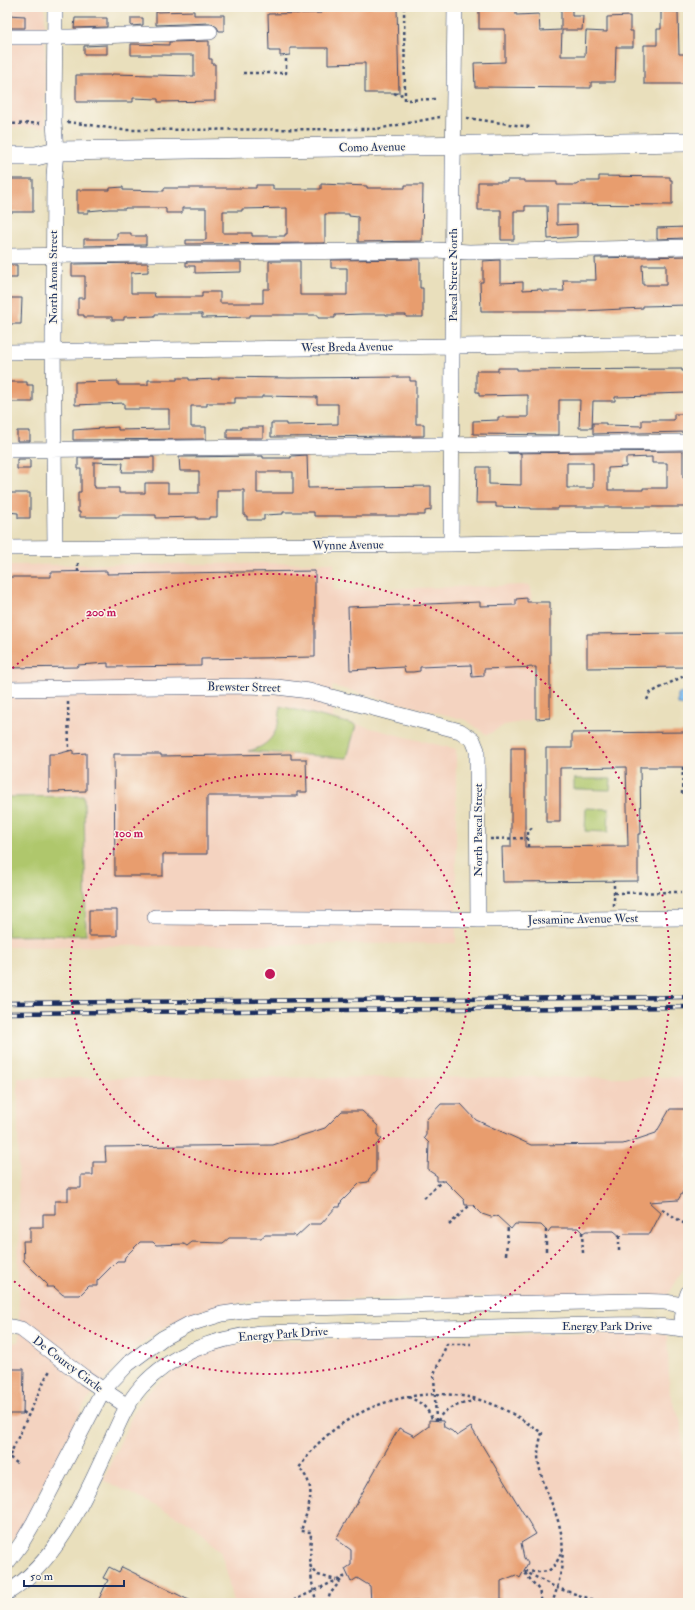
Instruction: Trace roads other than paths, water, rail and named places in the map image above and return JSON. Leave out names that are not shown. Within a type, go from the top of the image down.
[{"type":"main road","name":"Como Avenue","points":[[7,147],[36,147],[56,151],[688,142]]},
{"type":"main road","name":"Como Avenue","points":[[7,156],[36,156],[56,151]]},
{"type":"street","name":"North Arona Street","points":[[55,7],[54,37],[56,151],[54,176],[53,352],[55,548]]},
{"type":"street","name":"Pascal Street North","points":[[451,544],[455,7]]},
{"type":"street","points":[[7,37],[210,32]]},
{"type":"street","points":[[7,256],[54,254],[477,252],[688,247]]},
{"type":"street","name":"West Breda Avenue","points":[[7,352],[688,343]]},
{"type":"street","points":[[7,450],[688,442]]},
{"type":"street","name":"Wynne Avenue","points":[[7,548],[451,544],[688,539]]},
{"type":"street","name":"Brewster Street","points":[[7,690],[243,686],[277,687],[309,691],[446,727],[460,731],[473,740]]},
{"type":"street","name":"North Pascal Street","points":[[473,740],[477,750],[478,920]]},
{"type":"street","name":"Jessamine Avenue West","points":[[155,917],[478,920],[688,918]]},
{"type":"street","points":[[684,1329],[687,1301]]},
{"type":"street","name":"Energy Park Drive","points":[[7,1563],[21,1544],[34,1522],[103,1390],[128,1364],[163,1338],[205,1318],[238,1311],[264,1309],[687,1301]]},
{"type":"street","name":"Energy Park Drive","points":[[7,1593],[21,1584],[46,1559],[69,1526],[90,1487],[127,1406],[141,1387],[174,1360],[199,1346],[236,1336],[260,1333],[448,1327],[640,1325],[684,1329]]},
{"type":"street","name":"De Courcy Circle","points":[[7,1326],[21,1329],[127,1406]]},
{"type":"water","points":[[688,693],[688,706],[678,705],[678,694]]},
{"type":"railway","points":[[7,1003],[688,997]]},
{"type":"railway","points":[[7,1013],[688,1007]]}]
